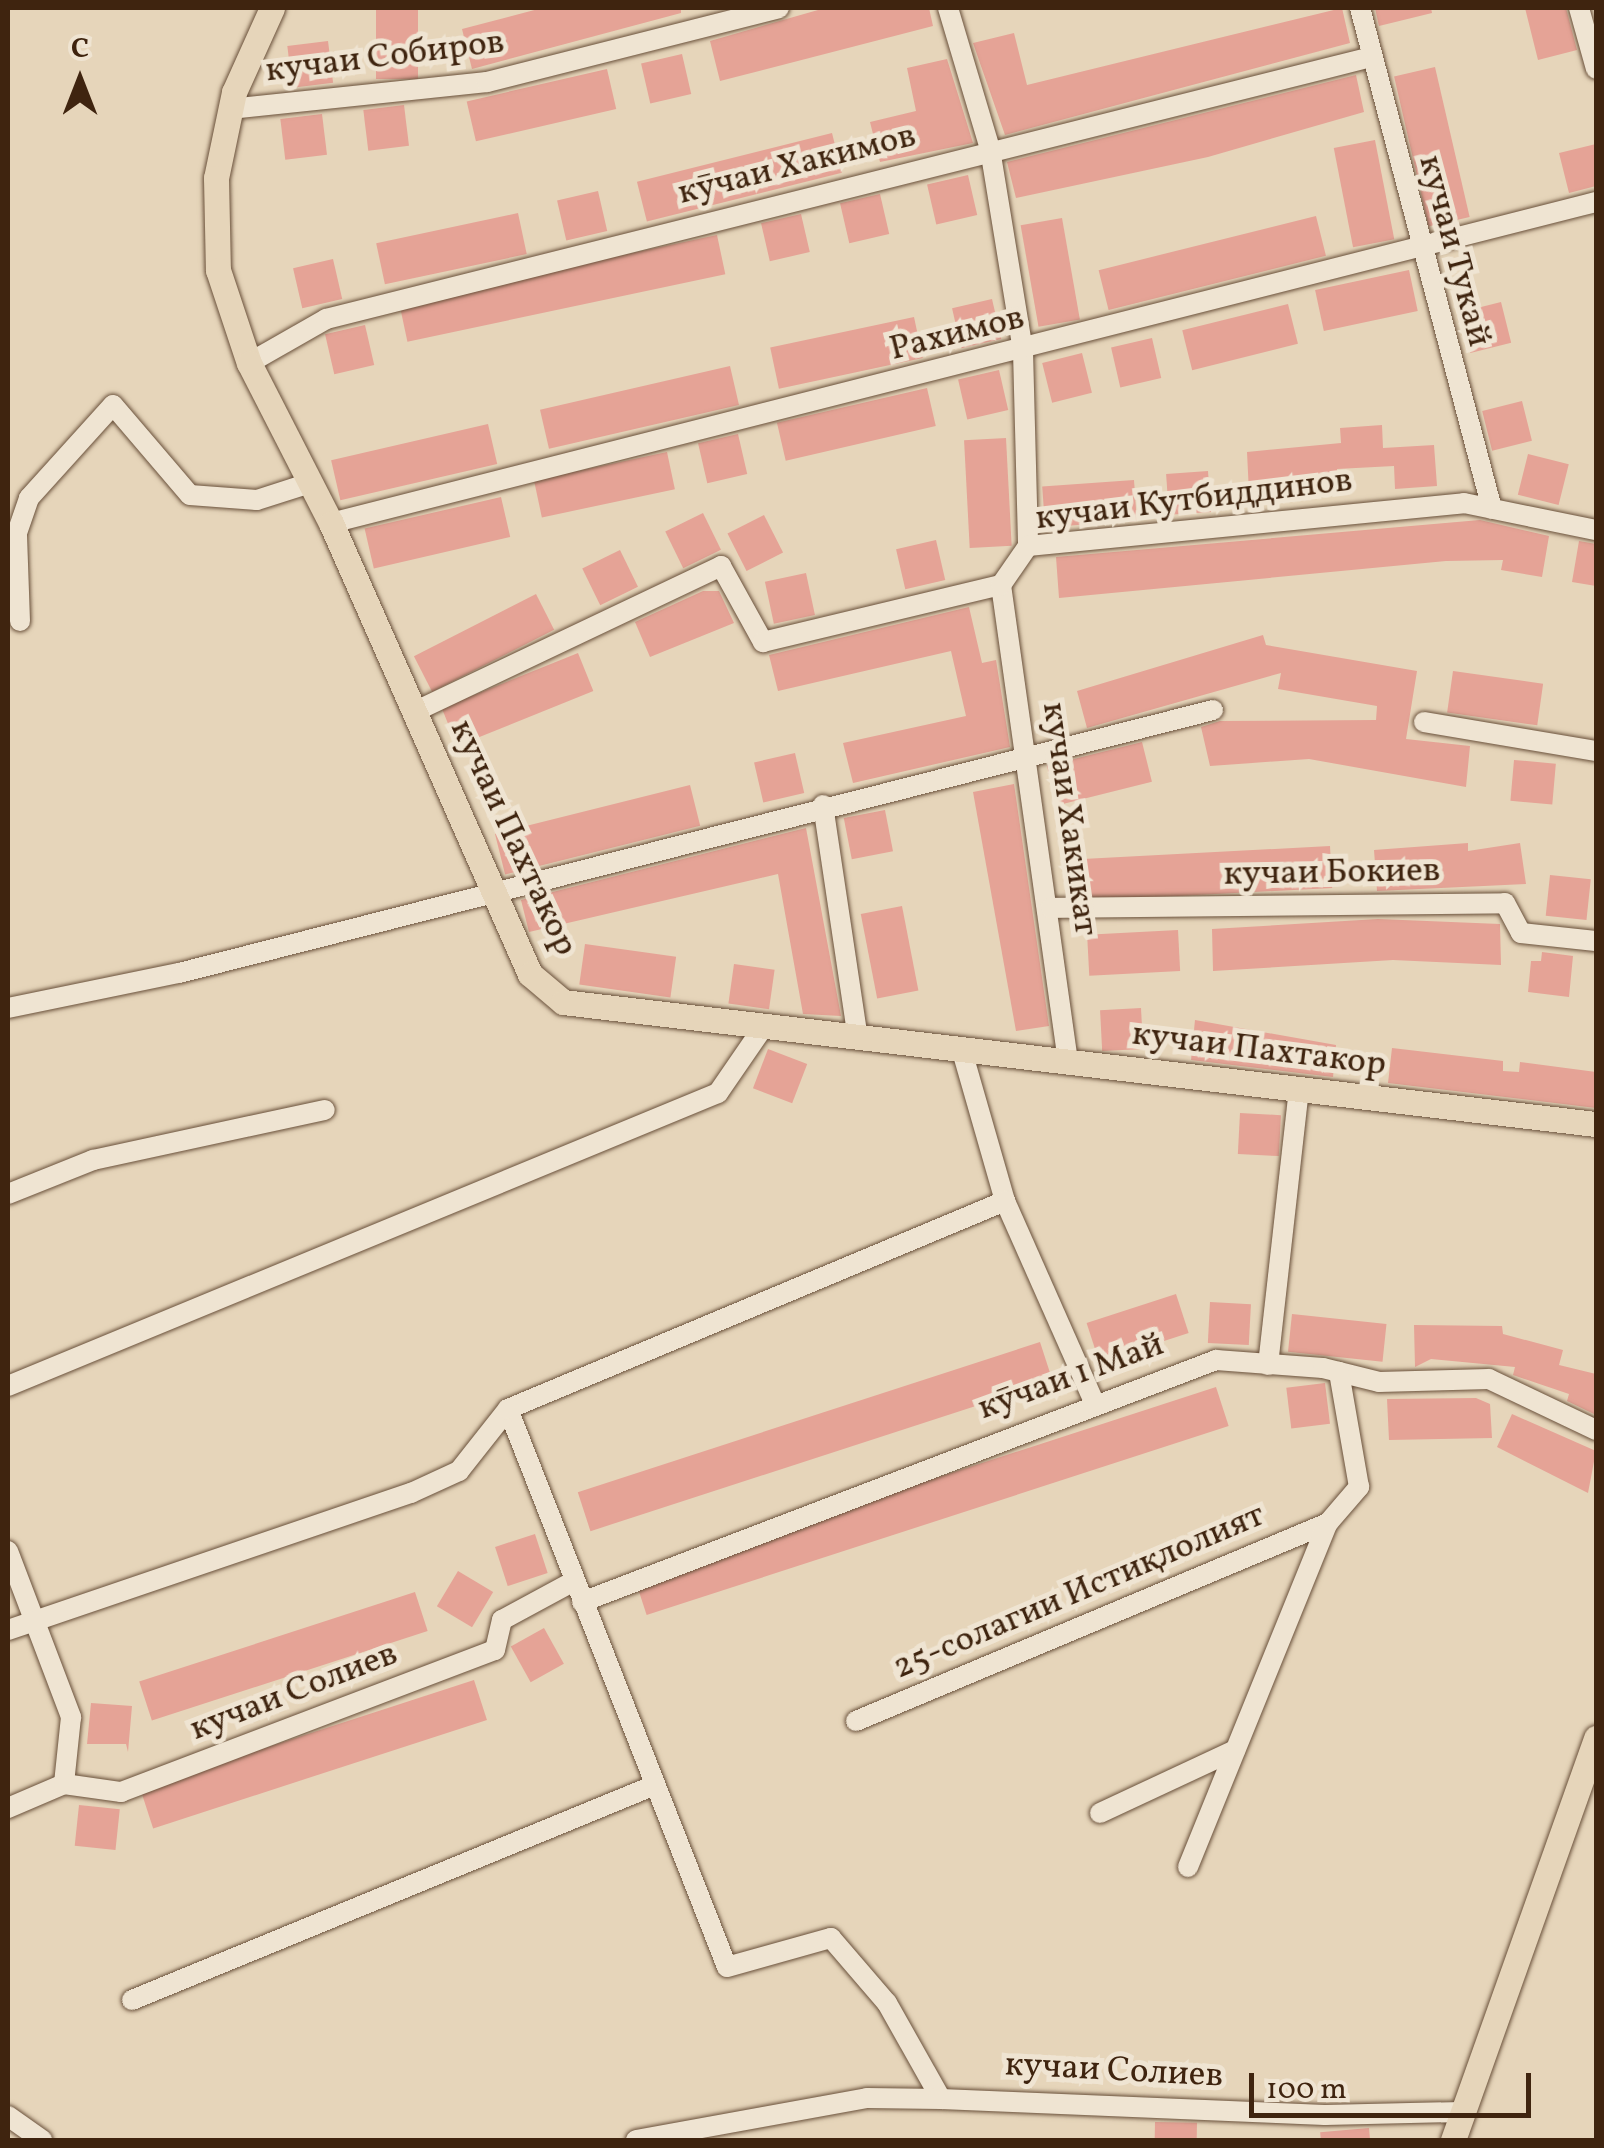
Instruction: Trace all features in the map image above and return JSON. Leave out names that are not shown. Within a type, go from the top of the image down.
[{"type":"main road","name":"кучаи Пахтакор","points":[[272,8],[230,109],[216,178],[218,270],[250,364],[331,523],[530,974],[563,1002],[762,1029],[1596,1124]]},
{"type":"main road","points":[[1453,2140],[1596,1738]]},
{"type":"street","name":"кучаи Собиров","points":[[230,109],[487,82],[780,8]]},
{"type":"street","points":[[948,8],[990,149],[1023,352],[1028,546]]},
{"type":"street","name":"кучаи Тукай","points":[[1360,8],[1419,250],[1492,509]]},
{"type":"street","points":[[1579,8],[1596,69]]},
{"type":"street","name":"кӯчаи Хакимов","points":[[250,364],[326,319],[990,149],[1370,57]]},
{"type":"street","name":"Рахимов","points":[[331,523],[795,410],[1596,202]]},
{"type":"street","points":[[20,621],[17,534],[29,498],[114,405],[190,495],[251,501],[310,483]]},
{"type":"street","name":"кучаи Кутбиддинов","points":[[1001,585],[1028,546],[1464,503],[1596,530]]},
{"type":"street","points":[[416,711],[721,566],[763,642],[1001,585]]},
{"type":"street","name":"кучаи Хакикат","points":[[1001,585],[1051,908],[1068,1063]]},
{"type":"street","points":[[8,1008],[180,973],[822,806],[1028,761],[1213,710]]},
{"type":"street","points":[[1424,722],[1596,751]]},
{"type":"street","points":[[822,806],[858,1039]]},
{"type":"street","name":"кучаи Бокиев","points":[[1051,908],[1505,903],[1521,932],[1596,940]]},
{"type":"street","points":[[8,1386],[718,1094],[762,1029]]},
{"type":"street","points":[[962,1051],[1005,1201],[1093,1400]]},
{"type":"street","points":[[1268,1365],[1299,1089]]},
{"type":"street","points":[[8,1194],[93,1160],[325,1110]]},
{"type":"street","points":[[8,1630],[411,1493],[459,1470],[508,1409],[1005,1201]]},
{"type":"street","name":"кӯчаи 1 Май","points":[[582,1602],[1093,1400],[1216,1360],[1339,1372],[1379,1382],[1490,1379],[1596,1430]]},
{"type":"street","name":"25-солагии Истиқлолият","points":[[1188,1866],[1328,1523],[1359,1487],[1339,1372]]},
{"type":"street","points":[[508,1409],[727,1967],[831,1938],[886,2002],[942,2098]]},
{"type":"street","name":"25-солагии Истиқлолият","points":[[856,1720],[1328,1523]]},
{"type":"street","points":[[8,1550],[71,1718],[64,1784],[8,1808]]},
{"type":"street","name":"кучаи Солиев","points":[[64,1784],[120,1792],[495,1650],[502,1620],[574,1581]]},
{"type":"street","points":[[1100,1813],[1236,1750]]},
{"type":"street","points":[[132,2000],[655,1785]]},
{"type":"street","name":"кучаи Солиев","points":[[636,2140],[867,2098],[1325,2115],[1462,2112]]},
{"type":"street","points":[[8,2116],[42,2140]]},
{"type":"street","points":[[727,2140],[752,2118]]},
{"type":"building","points":[[376,8],[418,8],[418,79],[376,79]]},
{"type":"building","points":[[542,8],[681,8],[681,13],[472,69],[462,29]]},
{"type":"building","points":[[825,8],[929,8],[933,26],[720,81],[710,41]]},
{"type":"building","points":[[1342,8],[1350,43],[1005,135],[973,43],[1014,33],[1027,85]]},
{"type":"building","points":[[1375,8],[1431,8],[1432,13],[1379,26]]},
{"type":"building","points":[[1525,8],[1566,8],[1577,50],[1538,60]]},
{"type":"building","points":[[328,41],[333,83],[292,88],[287,46]]},
{"type":"building","points":[[682,54],[691,94],[650,103],[641,63]]},
{"type":"building","points":[[947,59],[973,143],[880,162],[870,122],[916,111],[907,68]]},
{"type":"building","points":[[1435,67],[1470,217],[1429,227],[1394,76]]},
{"type":"building","points":[[607,69],[616,109],[476,141],[467,101]]},
{"type":"building","points":[[1356,75],[1364,112],[1208,157],[1016,198],[1007,162]]},
{"type":"building","points":[[404,105],[409,146],[368,151],[363,110]]},
{"type":"building","points":[[322,114],[327,155],[285,160],[280,119]]},
{"type":"building","points":[[832,133],[842,173],[647,221],[637,182]]},
{"type":"building","points":[[1375,140],[1394,239],[1353,247],[1334,148]]},
{"type":"building","points":[[1596,144],[1596,186],[1569,193],[1559,153]]},
{"type":"building","points":[[968,175],[977,215],[936,224],[927,184]]},
{"type":"building","points":[[598,191],[607,231],[566,240],[557,200]]},
{"type":"building","points":[[880,194],[889,234],[849,243],[840,203]]},
{"type":"building","points":[[518,213],[527,254],[385,284],[376,243]]},
{"type":"building","points":[[801,214],[810,252],[770,261],[761,223]]},
{"type":"building","points":[[1316,216],[1326,256],[1109,310],[1099,270]]},
{"type":"building","points":[[1062,218],[1080,319],[1039,327],[1021,225]]},
{"type":"building","points":[[717,235],[725,274],[407,342],[399,303]]},
{"type":"building","points":[[333,259],[342,299],[302,308],[293,268]]},
{"type":"building","points":[[1409,270],[1418,311],[1324,331],[1315,290]]},
{"type":"building","points":[[992,299],[1001,339],[961,348],[952,308]]},
{"type":"building","points":[[1501,302],[1511,343],[1470,353],[1460,312]]},
{"type":"building","points":[[1288,304],[1298,344],[1192,370],[1182,330]]},
{"type":"building","points":[[914,317],[923,358],[779,389],[770,348]]},
{"type":"building","points":[[365,325],[374,365],[334,374],[325,334]]},
{"type":"building","points":[[1152,338],[1161,378],[1120,387],[1111,347]]},
{"type":"building","points":[[1082,353],[1092,393],[1052,403],[1042,363]]},
{"type":"building","points":[[730,366],[739,405],[549,449],[540,410]]},
{"type":"building","points":[[999,370],[1008,410],[967,419],[958,379]]},
{"type":"building","points":[[927,388],[936,426],[786,461],[777,423]]},
{"type":"building","points":[[1522,401],[1532,441],[1492,451],[1482,411]]},
{"type":"building","points":[[488,424],[497,464],[340,500],[331,460]]},
{"type":"building","points":[[1382,425],[1383,448],[1434,445],[1437,486],[1395,489],[1394,466],[1337,469],[1338,485],[1249,493],[1247,452],[1341,443],[1340,428]]},
{"type":"building","points":[[738,434],[747,474],[707,483],[698,443]]},
{"type":"building","points":[[1006,438],[1012,546],[970,548],[964,440]]},
{"type":"building","points":[[667,452],[675,489],[542,517],[534,480]]},
{"type":"building","points":[[1528,454],[1569,464],[1559,505],[1518,495]]},
{"type":"building","points":[[1208,471],[1211,512],[1169,515],[1166,474]]},
{"type":"building","points":[[1134,480],[1137,521],[1045,527],[1042,486]]},
{"type":"building","points":[[501,497],[510,537],[374,568],[365,528]]},
{"type":"building","points":[[703,513],[721,550],[683,568],[665,531]]},
{"type":"building","points":[[764,515],[783,552],[747,571],[727,534]]},
{"type":"building","points":[[1480,520],[1549,536],[1542,577],[1501,570],[1503,560],[1446,561],[1059,598],[1056,557]]},
{"type":"building","points":[[936,540],[945,580],[905,589],[896,549]]},
{"type":"building","points":[[1579,541],[1596,544],[1596,586],[1572,582]]},
{"type":"building","points":[[620,550],[638,587],[600,605],[582,568]]},
{"type":"building","points":[[806,573],[815,615],[774,624],[765,582]]},
{"type":"building","points":[[703,591],[719,591],[734,623],[650,657],[635,622]]},
{"type":"building","points":[[536,594],[554,630],[432,692],[414,656]]},
{"type":"building","points":[[969,607],[982,663],[996,660],[1010,747],[853,783],[843,743],[966,716],[951,651],[778,691],[769,655]]},
{"type":"building","points":[[1263,635],[1266,645],[1417,671],[1406,739],[1470,746],[1466,787],[1309,759],[1210,766],[1201,727],[1220,721],[1376,720],[1377,706],[1278,689],[1281,673],[1087,728],[1077,691]]},
{"type":"building","points":[[578,653],[593,691],[457,746],[442,708]]},
{"type":"building","points":[[1453,671],[1543,684],[1537,725],[1447,713]]},
{"type":"building","points":[[1142,742],[1152,782],[1057,805],[1047,766]]},
{"type":"building","points":[[795,753],[804,793],[763,802],[754,762]]},
{"type":"building","points":[[1514,760],[1556,764],[1552,805],[1510,801]]},
{"type":"building","points":[[1014,784],[1049,1026],[1016,1031],[973,792]]},
{"type":"building","points":[[690,785],[700,826],[505,874],[495,834]]},
{"type":"building","points":[[885,810],[893,851],[852,859],[844,818]]},
{"type":"building","points":[[806,828],[841,1016],[803,1014],[778,874],[529,932],[521,900]]},
{"type":"building","points":[[1468,843],[1468,851],[1520,843],[1526,884],[1377,891],[1374,850]]},
{"type":"building","points":[[1330,846],[1332,888],[1076,901],[1073,859]]},
{"type":"building","points":[[1550,875],[1591,879],[1586,920],[1546,916]]},
{"type":"building","points":[[902,906],[918,990],[877,998],[861,914]]},
{"type":"building","points":[[1378,919],[1500,924],[1501,965],[1393,960],[1213,971],[1212,929]]},
{"type":"building","points":[[1178,930],[1180,971],[1089,976],[1087,935]]},
{"type":"building","points":[[585,944],[676,957],[670,997],[579,985]]},
{"type":"building","points":[[1542,952],[1573,956],[1569,997],[1528,992],[1531,961],[1541,961]]},
{"type":"building","points":[[734,964],[775,970],[769,1009],[728,1004]]},
{"type":"building","points":[[1141,1008],[1143,1049],[1102,1051],[1100,1010]]},
{"type":"building","points":[[1195,1020],[1336,1045],[1333,1077],[1191,1060]]},
{"type":"building","points":[[1392,1048],[1503,1061],[1503,1071],[1519,1072],[1520,1062],[1596,1072],[1596,1108],[1388,1083]]},
{"type":"building","points":[[768,1049],[807,1064],[792,1103],[753,1088]]},
{"type":"building","points":[[1240,1113],[1281,1115],[1279,1156],[1238,1154]]},
{"type":"building","points":[[1176,1294],[1189,1333],[1099,1362],[1087,1323]]},
{"type":"building","points":[[1210,1302],[1251,1304],[1249,1345],[1208,1343]]},
{"type":"building","points":[[1292,1314],[1386,1324],[1383,1362],[1288,1352]]},
{"type":"building","points":[[1414,1325],[1502,1326],[1503,1334],[1563,1350],[1559,1365],[1596,1374],[1596,1415],[1567,1401],[1569,1394],[1513,1375],[1515,1367],[1431,1359],[1415,1367]]},
{"type":"building","points":[[1040,1342],[1053,1381],[590,1531],[578,1492]]},
{"type":"building","points":[[1325,1383],[1330,1424],[1291,1428],[1286,1388]]},
{"type":"building","points":[[1216,1387],[1229,1426],[647,1615],[634,1576]]},
{"type":"building","points":[[1476,1398],[1490,1404],[1492,1438],[1389,1440],[1387,1399]]},
{"type":"building","points":[[1512,1414],[1596,1451],[1588,1493],[1497,1447]]},
{"type":"building","points":[[535,1534],[548,1573],[508,1586],[495,1547]]},
{"type":"building","points":[[458,1571],[493,1592],[472,1627],[437,1606]]},
{"type":"building","points":[[415,1592],[428,1631],[152,1721],[139,1682]]},
{"type":"building","points":[[544,1628],[564,1664],[531,1682],[511,1646]]},
{"type":"building","points":[[474,1680],[487,1720],[153,1828],[140,1788]]},
{"type":"building","points":[[91,1703],[132,1706],[128,1752],[126,1744],[87,1744]]},
{"type":"building","points":[[79,1805],[120,1809],[115,1850],[75,1846]]},
{"type":"building","points":[[1155,2122],[1197,2123],[1197,2140],[1155,2140]]},
{"type":"building","points":[[1369,2128],[1370,2140],[1321,2140],[1320,2132]]}]
